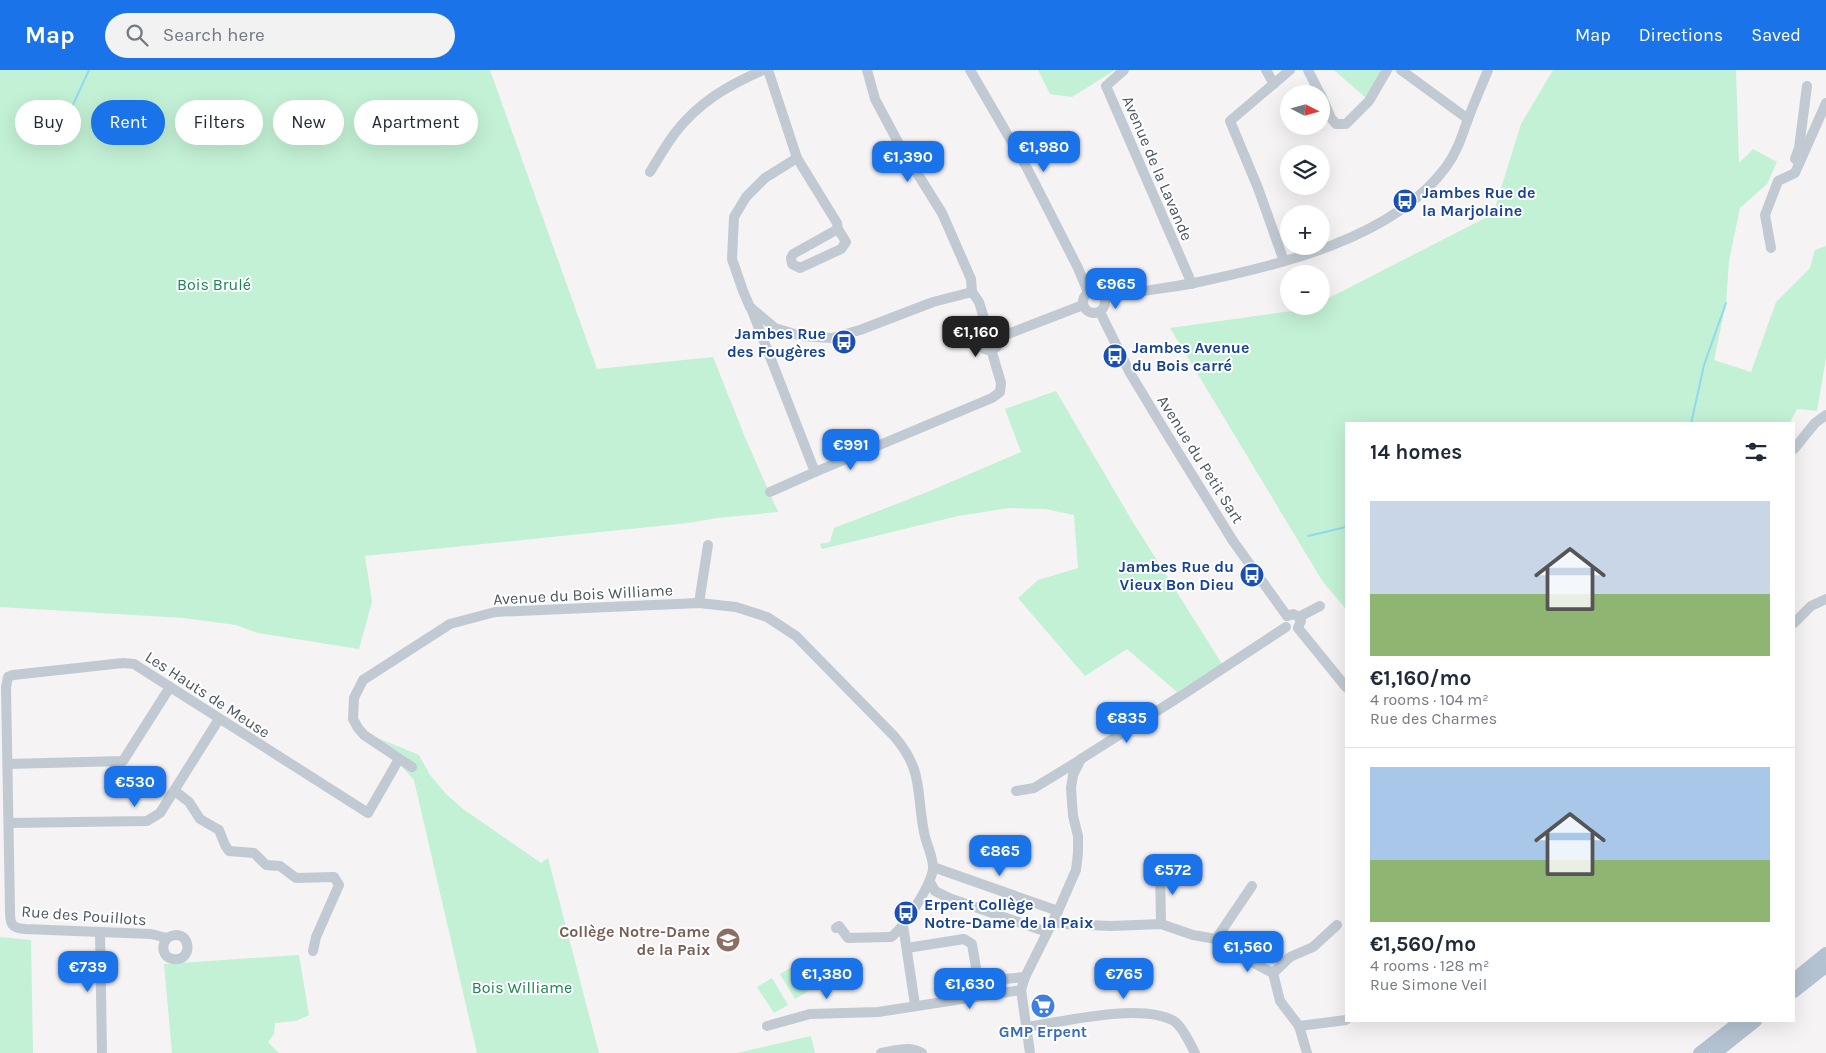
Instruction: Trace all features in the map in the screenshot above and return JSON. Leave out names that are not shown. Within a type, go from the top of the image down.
[{"type":"main road","points":[[1795,978],[1826,953]]},
{"type":"main road","points":[[1795,991],[1826,967]]},
{"type":"main road","points":[[1699,1053],[1739,1022]]},
{"type":"main road","points":[[1716,1053],[1755,1022]]},
{"type":"street","points":[[650,172],[676,133],[702,105],[731,84],[763,70]]},
{"type":"street","points":[[768,70],[797,158],[837,223],[838,229],[846,242],[841,249],[800,268],[792,264],[791,258],[794,254],[838,229]]},
{"type":"street","points":[[867,70],[875,99],[899,144],[942,214],[971,279],[972,292],[979,302],[987,328]]},
{"type":"street","points":[[970,70],[1027,168],[1078,268],[1088,292]]},
{"type":"street","name":"Avenue de la Lavande","points":[[1124,70],[1106,86],[1192,284]]},
{"type":"street","points":[[1266,70],[1280,75],[1230,121],[1258,188],[1284,261]]},
{"type":"street","points":[[1308,70],[1316,85]]},
{"type":"street","points":[[1330,116],[1336,124],[1346,124],[1369,101],[1387,70]]},
{"type":"street","points":[[1401,70],[1468,119]]},
{"type":"street","points":[[1104,298],[1192,284],[1240,273],[1284,261],[1374,228],[1402,210],[1426,190],[1446,166],[1462,138],[1488,70]]},
{"type":"street","points":[[1775,187],[1774,181],[1777,175],[1791,167],[1799,148],[1807,86]]},
{"type":"street","points":[[1771,248],[1765,216],[1775,187],[1778,181],[1795,173],[1826,103]]},
{"type":"street","points":[[797,158],[765,178],[746,197],[734,217],[732,259],[815,472]]},
{"type":"street","points":[[1094,290],[1101,293],[1104,298],[1105,303],[1100,312],[1086,311],[1082,305],[1084,296],[1094,290]]},
{"type":"street","points":[[750,307],[775,328],[801,336],[832,338],[860,330],[933,302],[972,292]]},
{"type":"street","points":[[1000,337],[1082,305]]},
{"type":"street","name":"Avenue du Petit Sart","points":[[1100,312],[1130,374],[1234,541],[1287,621]]},
{"type":"street","points":[[763,338],[775,328]]},
{"type":"street","points":[[987,328],[995,330],[1000,337],[998,345],[991,349],[983,348],[978,341],[980,333],[987,328]]},
{"type":"street","points":[[770,492],[992,398],[1000,392],[1001,383],[991,349]]},
{"type":"street","points":[[1795,448],[1816,423],[1826,415]]},
{"type":"street","points":[[699,603],[708,545]]},
{"type":"street","points":[[1795,621],[1811,606],[1826,599]]},
{"type":"street","name":"Avenue du Bois Williame","points":[[412,767],[364,735],[358,728],[353,719],[354,698],[363,680],[450,624],[495,612],[699,603],[736,607],[767,617],[796,636],[904,747],[914,766],[918,779],[924,832],[933,867]]},
{"type":"street","points":[[1299,617],[1320,606]]},
{"type":"street","points":[[1016,791],[1034,788],[1202,682],[1294,614],[1299,617]]},
{"type":"street","points":[[1298,628],[1300,625],[1299,617]]},
{"type":"street","points":[[1287,621],[1292,630],[1298,628]]},
{"type":"street","points":[[1298,628],[1345,686]]},
{"type":"street","name":"Les Hauts de Meuse","points":[[9,823],[6,680],[13,675],[130,662],[368,813],[399,759]]},
{"type":"street","points":[[8,764],[124,761],[170,687]]},
{"type":"street","points":[[9,823],[147,820],[160,813],[219,719]]},
{"type":"street","points":[[1030,1053],[1021,990],[1025,977],[1076,870],[1078,836],[1073,816],[1071,788],[1073,775],[1081,759]]},
{"type":"street","points":[[174,791],[189,802],[200,819],[219,830],[225,845],[230,850],[254,853],[266,865],[280,866],[296,878],[334,877],[339,885],[316,938],[313,951]]},
{"type":"street","name":"Rue des Pouillots","points":[[9,823],[10,920],[16,929],[151,934],[166,938]]},
{"type":"street","points":[[836,928],[840,926],[848,938],[890,937],[904,930],[933,886],[933,867],[1058,911]]},
{"type":"street","points":[[1160,869],[1161,924]]},
{"type":"street","points":[[933,886],[949,898],[1049,927],[1065,924],[1111,926],[1161,924],[1193,935],[1216,939],[1231,950],[1273,973],[1280,1001],[1299,1026],[1306,1053]]},
{"type":"street","points":[[1216,939],[1252,886]]},
{"type":"street","points":[[1273,973],[1290,957],[1313,947],[1337,925]]},
{"type":"street","points":[[904,930],[915,1005]]},
{"type":"street","points":[[100,932],[102,1053]]},
{"type":"street","points":[[906,948],[968,941],[973,948],[977,974],[971,984],[973,997]]},
{"type":"street","points":[[977,974],[993,980],[1025,977]]},
{"type":"street","points":[[767,1026],[810,1014],[878,1012],[1021,990]]},
{"type":"street","points":[[1026,1027],[1130,1012],[1152,1014],[1175,1022],[1195,1053]]},
{"type":"street","points":[[1299,1026],[1345,1020]]},
{"type":"street","points":[[881,1053],[908,1048],[922,1053]]},
{"type":"green space","name":"Bois Brulé","points":[[0,70],[490,70],[597,369],[713,357],[747,442],[778,512],[365,556],[372,602],[359,649],[258,633],[236,625],[184,618],[0,607]]},
{"type":"green space","points":[[1038,70],[1115,70],[1072,97],[1050,94]]},
{"type":"green space","points":[[1334,70],[1382,70],[1366,98]]},
{"type":"green space","points":[[1553,70],[1736,70],[1739,163],[1753,149],[1777,162],[1767,184],[1740,208],[1729,261],[1726,303],[1714,360],[1751,372],[1776,302],[1810,268],[1815,250],[1826,246],[1826,358],[1817,411],[1797,409],[1790,422],[1345,422],[1345,608],[1323,582],[1170,328],[1280,313],[1280,315],[1330,315],[1330,297],[1493,214],[1521,124]]},
{"type":"green space","points":[[1056,391],[1131,519],[1222,664],[1177,692],[1127,649],[1085,676],[1018,598],[1038,580],[1078,568],[1074,515],[1045,509],[1009,508],[958,516],[822,549],[820,544],[830,542],[834,528],[925,493],[1021,452],[1005,409]]},
{"type":"green space","name":"Bois Williame","points":[[378,738],[419,755],[430,775],[447,795],[463,809],[541,863],[548,858],[599,1053],[477,1053],[414,780],[402,767],[408,758]]},
{"type":"green space","points":[[0,937],[31,940],[33,1053],[0,1053]]},
{"type":"green space","points":[[299,955],[309,1015],[296,1021],[275,1023],[274,1034],[268,1042],[279,1053],[172,1053],[164,964]]},
{"type":"green space","points":[[795,965],[810,990],[795,999],[780,974]]},
{"type":"green space","points":[[772,978],[788,1005],[774,1013],[757,987]]},
{"type":"green space","points":[[811,1036],[815,1053],[737,1053]]},
{"type":"waterway","points":[[75,100],[89,70]]},
{"type":"waterway","points":[[1691,422],[1704,365],[1726,303]]},
{"type":"waterway","points":[[1308,536],[1345,527]]},
{"type":"place","name":"Jambes Rue de la Marjolaine","points":[[1405,201]]},
{"type":"place","name":"Jambes Rue des Fougères","points":[[844,342]]},
{"type":"place","name":"Jambes Avenue du Bois carré","points":[[1115,356]]},
{"type":"place","name":"Jambes Rue du Vieux Bon Dieu","points":[[1252,575]]},
{"type":"place","name":"Erpent Collège Notre-Dame de la Paix","points":[[906,913]]},
{"type":"place","name":"Collège Notre-Dame de la Paix","points":[[728,940]]},
{"type":"place","name":"GMP Erpent","points":[[1043,1006]]}]
